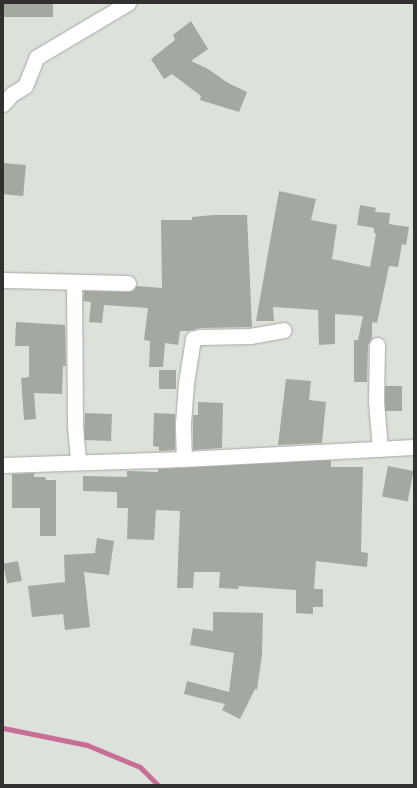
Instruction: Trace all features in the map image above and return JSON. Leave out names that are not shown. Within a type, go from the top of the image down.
[{"type":"street","points":[[3,104],[12,94],[25,86],[32,65],[41,54],[128,3]]},
{"type":"street","points":[[3,280],[128,283]]},
{"type":"street","points":[[74,282],[75,426],[78,461]]},
{"type":"street","points":[[184,459],[183,423],[186,383],[193,339],[200,337],[250,336],[283,330]]},
{"type":"street","points":[[377,345],[376,400],[380,449]]},
{"type":"street","points":[[3,465],[78,461],[184,459],[414,447]]},
{"type":"building","points":[[3,3],[53,3],[53,17],[3,17]]},
{"type":"building","points":[[191,21],[208,49],[191,61],[208,69],[228,83],[247,92],[239,112],[200,100],[201,96],[172,74],[164,79],[151,59],[175,40],[173,35]]},
{"type":"building","points":[[3,163],[26,165],[23,196],[3,194]]},
{"type":"building","points":[[279,191],[316,199],[311,220],[337,225],[332,259],[370,267],[376,234],[374,233],[374,228],[357,225],[360,205],[376,208],[375,212],[390,213],[389,224],[409,227],[406,245],[402,244],[398,267],[389,266],[377,323],[372,322],[372,338],[368,345],[367,382],[354,382],[354,340],[358,340],[363,316],[335,314],[335,344],[319,345],[318,310],[273,307],[274,321],[256,321]]},
{"type":"building","points":[[213,215],[247,215],[252,327],[200,328],[189,331],[180,331],[178,345],[165,343],[163,367],[149,367],[150,341],[144,340],[148,308],[104,305],[102,323],[89,322],[91,302],[83,301],[84,291],[128,292],[133,291],[137,286],[162,288],[161,220],[192,220],[192,217]]},
{"type":"building","points":[[16,322],[65,325],[66,366],[63,366],[62,394],[34,393],[36,419],[24,420],[21,378],[29,377],[29,346],[15,346]]},
{"type":"building","points":[[159,370],[176,370],[176,389],[159,389]]},
{"type":"building","points":[[286,379],[311,381],[309,400],[326,402],[322,443],[278,445]]},
{"type":"building","points":[[385,386],[402,386],[402,411],[385,411]]},
{"type":"building","points":[[198,402],[223,403],[222,448],[193,450],[193,415],[198,415]]},
{"type":"building","points":[[85,413],[112,414],[111,441],[84,440]]},
{"type":"building","points":[[154,413],[175,414],[175,450],[159,451],[159,447],[153,446]]},
{"type":"building","points":[[331,460],[331,467],[363,467],[361,552],[368,553],[367,567],[316,561],[314,589],[323,589],[323,607],[313,607],[313,614],[296,613],[296,590],[239,586],[238,589],[219,588],[220,572],[194,572],[193,588],[177,588],[180,511],[156,510],[154,540],[127,539],[128,508],[117,508],[117,492],[83,491],[83,476],[127,477],[127,471],[158,472],[158,469]]},
{"type":"building","points":[[388,466],[414,471],[408,501],[382,496]]},
{"type":"building","points":[[34,473],[34,477],[45,477],[46,480],[56,480],[56,536],[40,536],[40,508],[12,508],[12,474]]},
{"type":"building","points":[[97,538],[114,541],[109,575],[84,572],[90,627],[65,630],[63,614],[32,617],[28,586],[65,582],[64,555],[95,553]]},
{"type":"building","points":[[18,561],[22,581],[7,583],[3,564]]},
{"type":"building","points":[[213,612],[263,613],[262,655],[257,690],[255,689],[240,719],[222,710],[225,704],[184,694],[187,681],[229,692],[234,653],[190,645],[193,628],[213,631]]},
{"type":"waterway","points":[[3,728],[87,745],[140,767],[158,785]]}]
